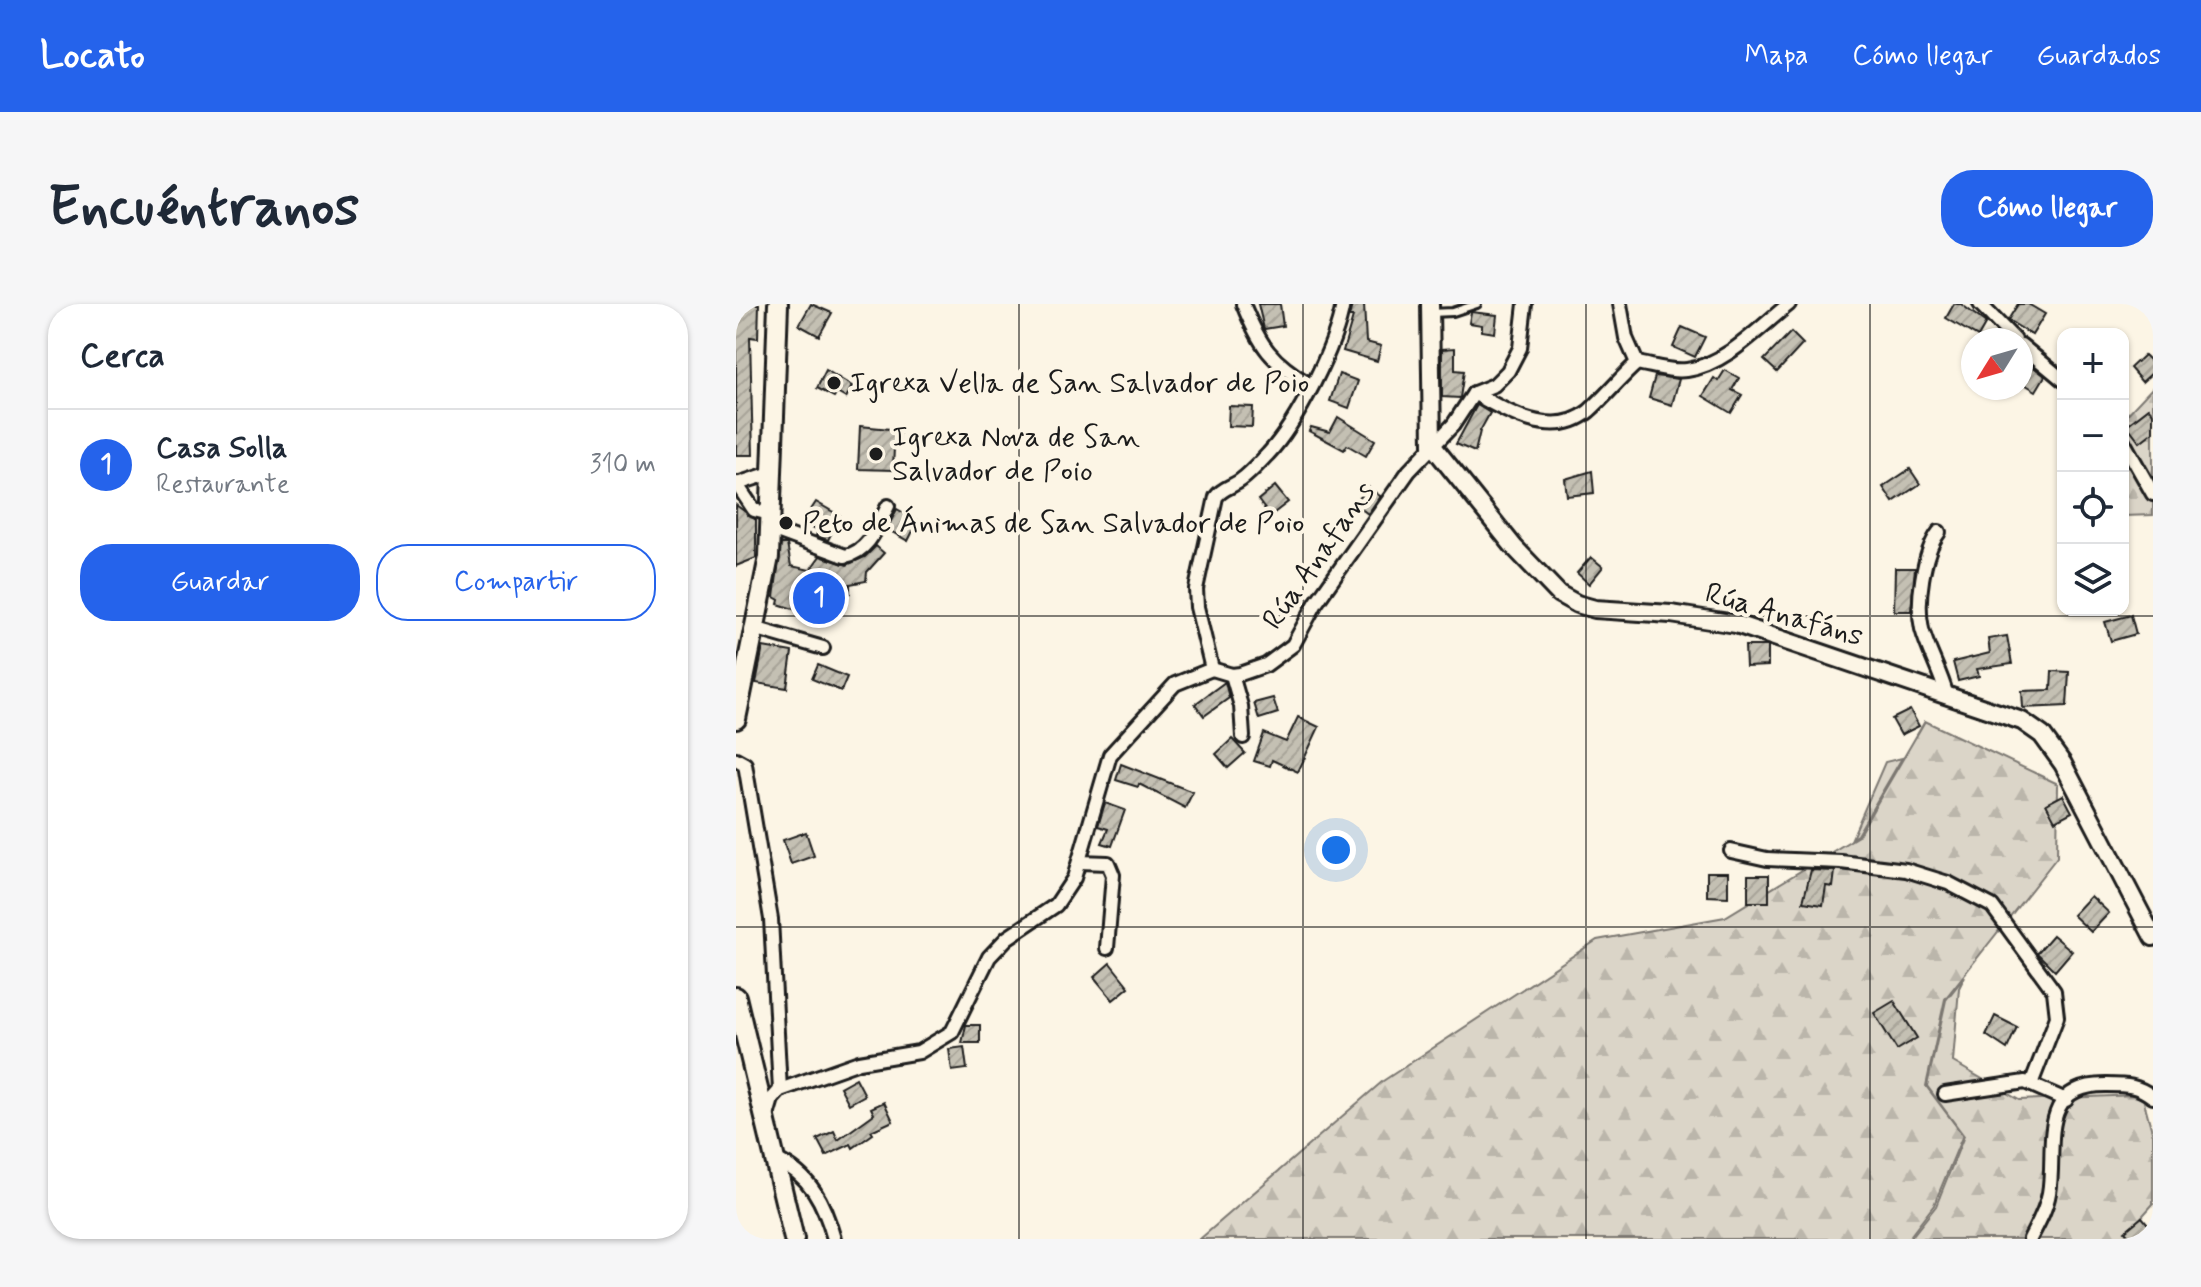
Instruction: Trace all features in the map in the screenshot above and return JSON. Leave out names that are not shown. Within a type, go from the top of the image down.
[{"type":"main road","points":[[736,719],[769,557],[778,304]]},
{"type":"main road","points":[[736,997],[794,1239]]},
{"type":"street","points":[[1243,304],[1261,345],[1282,368],[1310,385]]},
{"type":"street","points":[[1212,669],[1197,607],[1196,589],[1216,497],[1220,491],[1240,481],[1270,452],[1296,417],[1338,332],[1343,304]]},
{"type":"street","points":[[1474,393],[1494,385],[1508,371],[1520,348],[1525,324],[1523,304]]},
{"type":"street","points":[[1620,304],[1626,338],[1637,363]]},
{"type":"street","points":[[1637,363],[1668,370],[1689,370],[1717,360],[1789,304]]},
{"type":"street","points":[[1980,304],[2003,328]]},
{"type":"street","points":[[1430,308],[1432,445]]},
{"type":"street","points":[[2033,355],[2057,375]]},
{"type":"street","points":[[1474,393],[1526,420],[1574,420],[1588,411],[1637,363]]},
{"type":"street","name":"Rúa Anafans","points":[[1232,675],[1266,665],[1293,645],[1316,603],[1409,471],[1453,425],[1474,393]]},
{"type":"street","name":"Rúa Anafáns","points":[[1432,445],[1541,577],[1577,604],[1736,624],[2022,721],[2042,735],[2063,764],[2153,937]]},
{"type":"street","points":[[2129,452],[2153,494]]},
{"type":"street","points":[[771,473],[736,483],[754,510],[770,521],[845,556],[855,554],[872,535],[888,506]]},
{"type":"street","points":[[1939,532],[1924,564],[1922,628],[1939,666],[1946,693]]},
{"type":"street","points":[[754,628],[823,648]]},
{"type":"street","points":[[766,1122],[772,1099],[780,1090],[859,1062],[919,1052],[952,1032],[989,957],[1007,938],[1056,905],[1074,878],[1110,755],[1175,684],[1212,669],[1232,675],[1241,706],[1243,737]]},
{"type":"street","points":[[736,759],[745,764],[771,919],[780,1090]]},
{"type":"street","points":[[1731,851],[1767,859],[1841,862],[1906,870],[1948,883],[1992,906],[2054,991],[2057,1017],[2031,1084]]},
{"type":"street","points":[[1079,862],[1108,863],[1113,875],[1107,948]]},
{"type":"street","points":[[1945,1094],[2025,1082],[2066,1100]]},
{"type":"street","points":[[2030,1239],[2050,1193],[2051,1125],[2058,1107],[2099,1085],[2137,1085],[2153,1097]]},
{"type":"street","points":[[775,1159],[790,1166],[818,1195],[834,1239]]},
{"type":"lane","points":[[1430,308],[1453,312],[1477,304]]},
{"type":"green space","points":[[2153,387],[2153,515],[2129,516],[2129,413]]},
{"type":"green space","points":[[1925,721],[2058,784],[2057,857],[1945,999],[1926,1086],[1963,1135],[1934,1205],[1908,1239],[1200,1239],[1383,1081],[1597,940],[1725,917],[1858,836]]},
{"type":"green space","points":[[1902,758],[1857,835],[1852,838],[1885,762]]},
{"type":"green space","points":[[1965,976],[1959,988],[1953,1062],[2019,1100],[2136,1095],[2143,1098],[2153,1135],[2153,1204],[2122,1239],[1910,1239],[1936,1206],[1964,1136],[1927,1086],[1946,1000]]},
{"type":"building","points":[[736,304],[759,304],[758,338],[750,337],[753,455],[736,455]]},
{"type":"building","points":[[811,304],[832,313],[819,336],[799,325]]},
{"type":"building","points":[[1258,304],[1280,304],[1283,326],[1264,329]]},
{"type":"building","points":[[1364,304],[1366,342],[1381,346],[1377,361],[1343,351],[1353,317],[1349,317],[1352,305]]},
{"type":"building","points":[[1954,304],[1961,304],[1986,323],[1983,328],[1963,328],[1946,318]]},
{"type":"building","points":[[2018,304],[2028,304],[2045,314],[2033,333],[2033,328],[2021,328],[2008,320]]},
{"type":"building","points":[[1471,312],[1497,315],[1495,333],[1482,331],[1482,325],[1469,323]]},
{"type":"building","points":[[1682,327],[1705,337],[1695,357],[1673,347]]},
{"type":"building","points":[[1791,332],[1803,344],[1777,372],[1764,360]]},
{"type":"building","points":[[1455,348],[1455,370],[1464,371],[1460,398],[1442,397],[1442,349]]},
{"type":"building","points":[[2144,355],[2153,364],[2153,372],[2142,382],[2130,368]]},
{"type":"building","points":[[2033,367],[2045,376],[2036,391],[2033,389]]},
{"type":"building","name":"Igrexa Vella de San Salvador de Poio","points":[[826,370],[852,386],[846,398],[837,393],[834,397],[817,388]]},
{"type":"building","points":[[1725,370],[1739,378],[1732,390],[1742,395],[1731,413],[1703,396],[1714,378],[1718,381]]},
{"type":"building","points":[[1339,374],[1358,381],[1349,408],[1330,401]]},
{"type":"building","points":[[1655,376],[1679,379],[1672,405],[1649,398]]},
{"type":"building","points":[[1477,405],[1490,413],[1480,431],[1475,452],[1456,444]]},
{"type":"building","points":[[1229,406],[1253,407],[1252,427],[1228,426]]},
{"type":"building","points":[[2149,408],[2153,413],[2153,432],[2140,442],[2129,423]]},
{"type":"building","points":[[1338,417],[1375,440],[1366,456],[1347,445],[1344,450],[1309,431],[1311,427],[1330,432]]},
{"type":"building","name":"Igrexa Nova de San Salvador de Poio","points":[[860,426],[900,430],[899,447],[894,447],[893,470],[858,469]]},
{"type":"building","points":[[1910,469],[1920,484],[1893,502],[1883,487]]},
{"type":"building","points":[[1592,471],[1594,493],[1567,496],[1565,479]]},
{"type":"building","points":[[1275,486],[1288,502],[1270,516],[1258,500]]},
{"type":"building","points":[[1368,487],[1380,496],[1368,514],[1355,504]]},
{"type":"building","points":[[816,502],[840,516],[828,540],[816,536],[818,530],[803,522]]},
{"type":"building","points":[[736,505],[756,520],[756,558],[736,566]]},
{"type":"building","points":[[897,509],[918,521],[908,541],[887,529]]},
{"type":"building","points":[[781,544],[787,544],[791,566],[810,570],[820,556],[847,565],[865,557],[876,546],[884,553],[867,572],[866,581],[850,584],[850,593],[828,603],[816,603],[809,614],[778,604],[779,600],[774,597]]},
{"type":"building","points":[[1591,557],[1603,567],[1589,584],[1577,573]]},
{"type":"building","points":[[1895,568],[1915,568],[1911,611],[1894,611]]},
{"type":"building","points":[[2129,616],[2136,634],[2111,641],[2105,622]]},
{"type":"building","points":[[2007,636],[2012,664],[1977,669],[1979,676],[1958,681],[1953,662],[1990,653],[1988,639]]},
{"type":"building","points":[[1745,646],[1768,646],[1768,666],[1746,667]]},
{"type":"building","points":[[763,647],[792,652],[787,688],[756,683]]},
{"type":"building","points":[[818,665],[847,677],[841,691],[812,679]]},
{"type":"building","points":[[2052,671],[2069,672],[2067,706],[2023,708],[2022,691],[2051,690]]},
{"type":"building","points":[[1225,682],[1229,698],[1204,716],[1195,704]]},
{"type":"building","points":[[1273,698],[1278,713],[1259,719],[1254,703]]},
{"type":"building","points":[[1910,710],[1919,726],[1901,735],[1892,719]]},
{"type":"building","points":[[1298,717],[1319,727],[1298,772],[1272,760],[1270,766],[1254,761],[1264,733],[1286,742]]},
{"type":"building","points":[[1232,739],[1245,753],[1228,768],[1216,754]]},
{"type":"building","points":[[1121,764],[1193,792],[1185,808],[1139,784],[1138,787],[1116,780]]},
{"type":"building","points":[[2063,795],[2072,812],[2055,821],[2046,804]]},
{"type":"building","points":[[1105,803],[1125,810],[1112,846],[1102,843],[1108,829],[1098,826]]},
{"type":"building","points":[[806,832],[814,856],[791,864],[783,840]]},
{"type":"building","points":[[1811,870],[1835,871],[1833,887],[1826,886],[1823,905],[1803,902]]},
{"type":"building","points":[[1707,872],[1728,872],[1728,897],[1707,896]]},
{"type":"building","points":[[1748,875],[1769,875],[1769,902],[1748,902]]},
{"type":"building","points":[[2091,896],[2109,913],[2091,932],[2073,915]]},
{"type":"building","points":[[2053,935],[2072,951],[2055,971],[2037,953]]},
{"type":"building","points":[[1110,963],[1129,987],[1113,1000],[1094,977]]},
{"type":"building","points":[[1894,1001],[1917,1038],[1897,1050],[1874,1013]]},
{"type":"building","points":[[1995,1016],[2017,1027],[2007,1049],[1986,1035]]},
{"type":"building","points":[[966,1025],[980,1025],[980,1043],[962,1043]]},
{"type":"building","points":[[964,1047],[967,1069],[952,1071],[949,1049]]},
{"type":"building","points":[[856,1078],[865,1095],[849,1104],[840,1087]]},
{"type":"building","points":[[884,1102],[893,1121],[871,1131],[873,1134],[853,1148],[851,1144],[826,1156],[817,1139],[834,1131],[838,1140],[874,1114],[871,1108]]},
{"type":"building","points":[[2142,1217],[2153,1230],[2153,1239],[2132,1239],[2125,1231]]},
{"type":"place","name":"Igrexa Vella de San Salvador de Poio","points":[[834,383]]},
{"type":"place","name":"Igrexa Nova de San Salvador de Poio","points":[[876,454]]},
{"type":"place","name":"Peto de Ánimas de San Salvador de Poio","points":[[786,523]]},
{"type":"place","name":"Casa Solla","points":[[819,598]]}]
